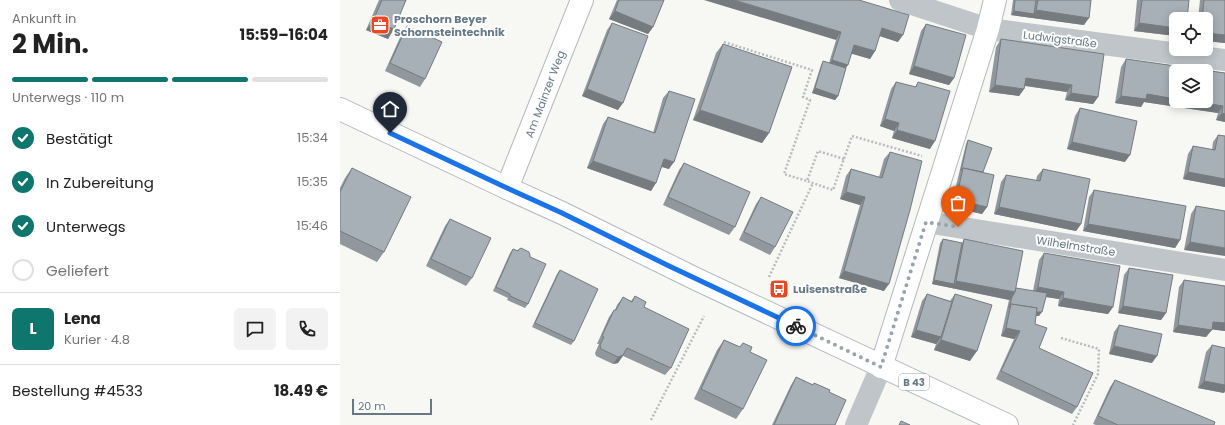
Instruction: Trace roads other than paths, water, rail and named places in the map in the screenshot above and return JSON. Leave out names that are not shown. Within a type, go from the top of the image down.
[{"type":"main road","name":"Am Mainzer Weg","points":[[507,188],[582,0]]},
{"type":"main road","points":[[881,367],[988,29],[995,0]]},
{"type":"main road","name":"B 43","points":[[340,109],[562,213],[881,367],[1007,425]]},
{"type":"street","name":"Ludwigstraße","points":[[900,0],[988,29],[1225,60]]},
{"type":"street","name":"Wilhelmstraße","points":[[926,222],[1225,270]]},
{"type":"street","points":[[856,425],[881,367]]},
{"type":"place","name":"Proschorn Beyer Schornsteintechnik","points":[[380,25]]},
{"type":"place","name":"Luisenstraße","points":[[779,289]]}]
